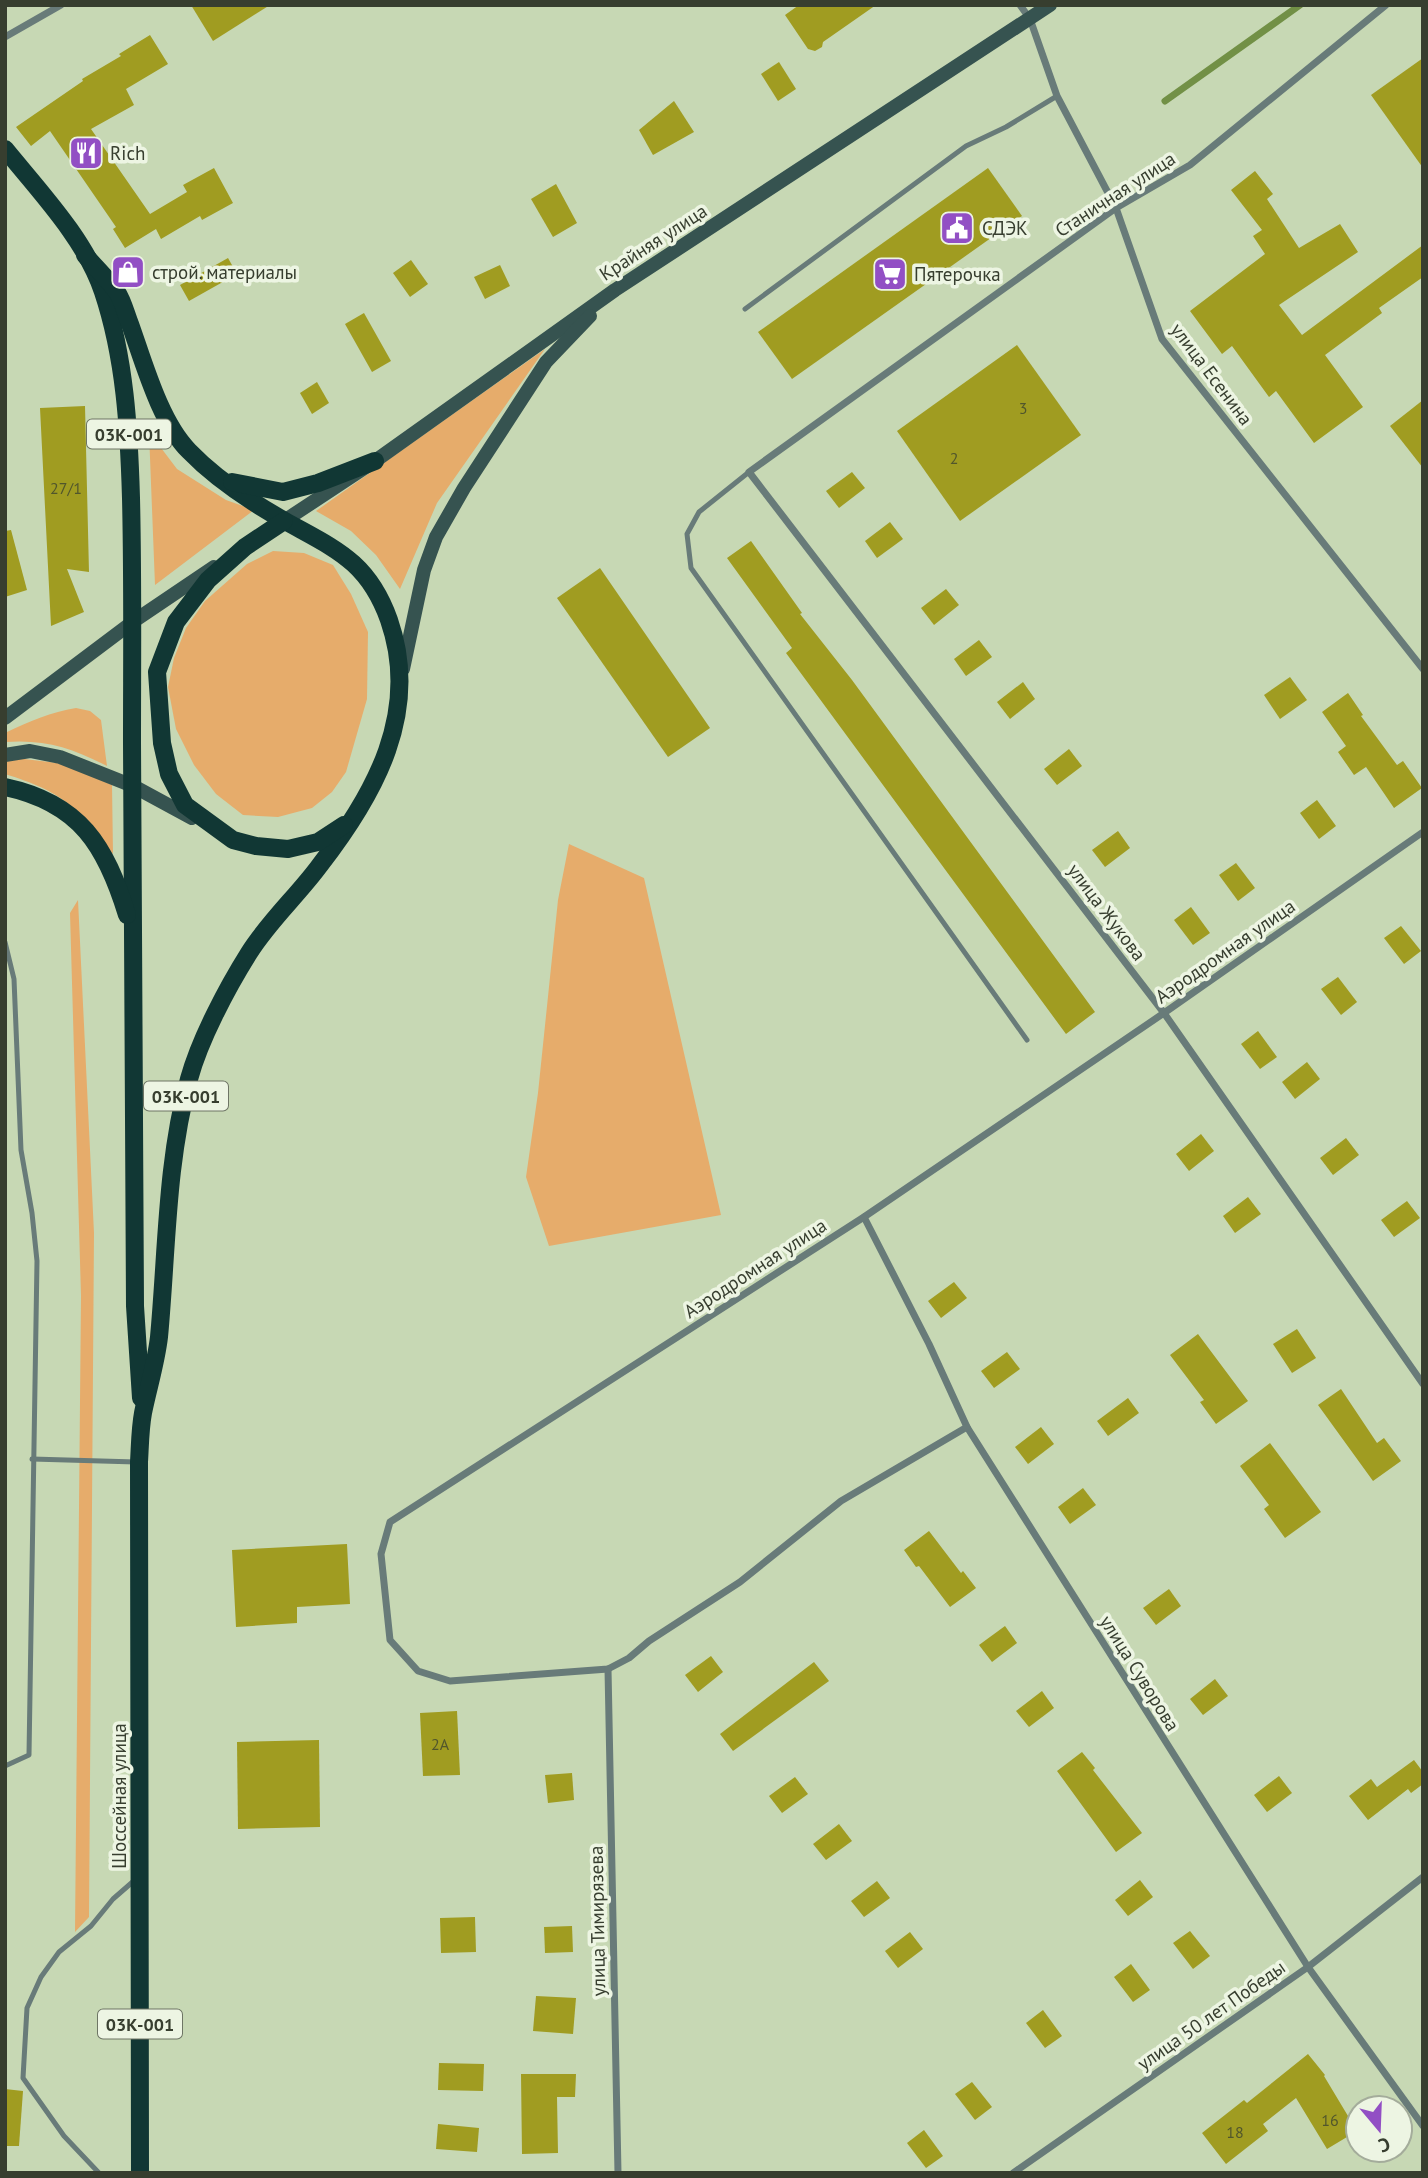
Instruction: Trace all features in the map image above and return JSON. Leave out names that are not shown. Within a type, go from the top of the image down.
[{"type":"main road","name":"Крайняя улица","points":[[284,521],[375,461],[615,290],[1050,5]]},
{"type":"main road","name":"03К-001","points":[[5,149],[67,227],[102,288],[112,322],[125,394],[129,436],[134,621],[135,1306],[142,1419]]},
{"type":"main road","name":"03К-001","points":[[85,255],[118,293],[160,407],[186,449],[222,480],[284,521],[338,550],[357,567],[376,591],[389,620],[400,684]]},
{"type":"main road","name":"03К-001","points":[[142,1419],[158,1342],[168,1212],[178,1138],[190,1078],[221,1002],[251,949],[321,865],[379,775],[396,719],[400,684],[424,570],[449,513],[546,362],[615,290]]},
{"type":"main road","name":"03К-001","points":[[222,480],[283,492],[318,484],[375,461]]},
{"type":"main road","name":"03К-001","points":[[5,718],[134,621],[284,521]]},
{"type":"main road","points":[[233,840],[185,805],[170,774],[162,743],[157,672],[176,622],[208,580],[245,547]]},
{"type":"main road","points":[[133,682],[162,743]]},
{"type":"main road","name":"03К-001","points":[[5,755],[30,751],[60,757],[133,786],[233,840],[256,846],[288,849],[318,842],[353,819]]},
{"type":"main road","name":"03К-001","points":[[5,787],[49,800],[74,817],[95,841],[116,878],[133,934]]},
{"type":"main road","name":"Шоссейная улица","points":[[140,2173],[139,1462],[142,1419]]},
{"type":"street","points":[[5,37],[61,5]]},
{"type":"street","name":"улица Есенина","points":[[1020,5],[1030,19],[1057,96],[1116,208],[1163,340],[1423,668]]},
{"type":"street","name":"Станичная улица","points":[[749,472],[1116,208],[1190,165],[1386,5]]},
{"type":"street","name":"улица Жукова","points":[[749,472],[1164,1013],[1423,1384]]},
{"type":"street","name":"Аэродромная улица","points":[[608,1668],[450,1681],[418,1671],[390,1640],[381,1554],[390,1522],[864,1217],[1164,1013],[1423,832]]},
{"type":"street","name":"улица Суворова","points":[[864,1217],[929,1344],[967,1427],[1308,1967],[1423,2126]]},
{"type":"street","points":[[608,1668],[629,1658],[649,1641],[740,1582],[841,1501],[967,1427]]},
{"type":"street","name":"улица Тимирязева","points":[[608,1668],[618,2173]]},
{"type":"street","name":"улица 50 лет Победы","points":[[1013,2173],[1308,1967],[1423,1878]]},
{"type":"lane","points":[[745,310],[966,145],[1006,127],[1057,96]]},
{"type":"lane","points":[[749,472],[699,512],[687,534],[691,568],[1027,1040]]},
{"type":"lane","points":[[5,942],[14,979],[21,1150],[37,1261],[29,1755],[5,1766]]},
{"type":"lane","points":[[32,1459],[139,1462]]},
{"type":"lane","points":[[99,2173],[64,2136],[23,2078],[27,2008],[41,1977],[59,1952],[91,1926],[113,1899],[141,1874]]},
{"type":"shaded area","points":[[545,349],[437,503],[400,589],[376,555],[351,531],[316,511]]},
{"type":"shaded area","points":[[149,432],[177,469],[226,500],[254,510],[155,585]]},
{"type":"shaded area","points":[[273,551],[304,553],[333,565],[351,594],[368,632],[367,699],[346,772],[332,792],[312,808],[278,817],[243,815],[216,794],[194,765],[176,729],[168,687],[174,658],[186,628],[205,601],[247,564]]},
{"type":"shaded area","points":[[76,708],[90,711],[101,720],[107,766],[58,746],[33,742],[5,742],[7,732],[41,717]]},
{"type":"shaded area","points":[[16,758],[66,764],[112,785],[113,854],[89,824],[67,803],[41,787],[5,774],[5,762]]},
{"type":"shaded area","points":[[569,844],[644,878],[721,1215],[549,1246],[526,1177],[538,1093],[558,900]]},
{"type":"shaded area","points":[[78,900],[94,1233],[89,1917],[75,1932],[81,1296],[70,913]]},
{"type":"building","points":[[191,5],[270,5],[213,41]]},
{"type":"building","points":[[799,5],[876,5],[823,42],[822,47],[815,51],[808,49],[785,15]]},
{"type":"building","points":[[150,35],[168,64],[126,89],[134,105],[91,129],[150,214],[187,192],[183,185],[214,168],[233,203],[202,220],[200,216],[161,239],[156,229],[125,248],[113,229],[116,227],[50,131],[31,146],[16,127],[83,81],[82,79]]},
{"type":"building","points":[[1423,58],[1423,168],[1371,95]]},
{"type":"building","points":[[779,62],[796,89],[778,101],[761,74]]},
{"type":"building","points":[[674,101],[694,132],[653,155],[639,130]]},
{"type":"building","name":"Пятерочка","points":[[988,168],[1022,216],[792,379],[758,332]]},
{"type":"building","points":[[1255,171],[1273,194],[1267,199],[1299,248],[1340,224],[1358,252],[1279,305],[1302,335],[1423,245],[1423,277],[1379,308],[1382,313],[1325,355],[1363,407],[1314,443],[1276,391],[1269,397],[1232,346],[1222,354],[1190,311],[1265,254],[1253,236],[1262,230],[1231,190]]},
{"type":"building","points":[[556,184],[577,223],[553,237],[531,199]]},
{"type":"building","points":[[228,258],[237,274],[189,301],[180,285]]},
{"type":"building","points":[[411,260],[428,284],[410,297],[393,273]]},
{"type":"building","points":[[500,265],[510,286],[485,299],[474,277]]},
{"type":"building","points":[[364,313],[391,361],[372,372],[345,324]]},
{"type":"building","points":[[1017,345],[1081,435],[960,521],[897,431]]},
{"type":"building","points":[[317,382],[329,403],[312,414],[300,393]]},
{"type":"building","points":[[1423,400],[1423,468],[1390,426]]},
{"type":"building","points":[[85,406],[89,572],[67,569],[84,612],[51,626],[40,408]]},
{"type":"building","points":[[852,472],[865,488],[839,508],[826,491]]},
{"type":"building","points":[[890,522],[903,539],[877,558],[865,541]]},
{"type":"building","points":[[11,530],[27,590],[5,597],[5,531]]},
{"type":"building","points":[[751,541],[802,613],[800,614],[852,680],[1095,1012],[1066,1034],[786,653],[792,648],[727,558]]},
{"type":"building","points":[[600,568],[710,728],[668,757],[557,598]]},
{"type":"building","points":[[946,589],[959,605],[934,625],[921,608]]},
{"type":"building","points":[[979,640],[992,657],[966,676],[954,659]]},
{"type":"building","points":[[1290,677],[1307,700],[1280,719],[1264,695]]},
{"type":"building","points":[[1023,682],[1035,699],[1010,719],[997,702]]},
{"type":"building","points":[[1348,693],[1363,715],[1361,716],[1397,765],[1403,761],[1422,788],[1394,808],[1366,767],[1354,775],[1338,752],[1346,746],[1322,712]]},
{"type":"building","points":[[1069,749],[1082,766],[1057,785],[1044,769]]},
{"type":"building","points":[[1317,800],[1336,826],[1319,839],[1300,813]]},
{"type":"building","points":[[1118,831],[1130,848],[1105,867],[1092,850]]},
{"type":"building","points":[[1236,863],[1255,888],[1238,901],[1219,875]]},
{"type":"building","points":[[1191,907],[1210,933],[1193,945],[1174,920]]},
{"type":"building","points":[[1401,926],[1421,951],[1404,964],[1384,938]]},
{"type":"building","points":[[1338,977],[1357,1002],[1341,1015],[1321,989]]},
{"type":"building","points":[[1258,1031],[1277,1057],[1260,1069],[1241,1044]]},
{"type":"building","points":[[1307,1062],[1320,1079],[1295,1099],[1282,1082]]},
{"type":"building","points":[[1201,1134],[1214,1151],[1189,1171],[1176,1154]]},
{"type":"building","points":[[1346,1138],[1359,1155],[1333,1175],[1320,1158]]},
{"type":"building","points":[[1248,1197],[1261,1214],[1235,1233],[1223,1216]]},
{"type":"building","points":[[1407,1201],[1420,1218],[1394,1237],[1381,1220]]},
{"type":"building","points":[[954,1282],[967,1298],[941,1318],[928,1301]]},
{"type":"building","points":[[1297,1329],[1316,1358],[1292,1373],[1273,1344]]},
{"type":"building","points":[[1198,1334],[1248,1401],[1216,1424],[1200,1402],[1204,1400],[1170,1355]]},
{"type":"building","points":[[1007,1352],[1020,1369],[994,1388],[981,1371]]},
{"type":"building","points":[[1341,1389],[1377,1443],[1384,1438],[1401,1461],[1373,1481],[1318,1405]]},
{"type":"building","points":[[1128,1398],[1139,1413],[1108,1436],[1097,1421]]},
{"type":"building","points":[[1041,1427],[1054,1444],[1028,1464],[1015,1447]]},
{"type":"building","points":[[1270,1443],[1321,1512],[1285,1538],[1264,1509],[1269,1505],[1240,1466]]},
{"type":"building","points":[[1083,1488],[1096,1505],[1070,1524],[1058,1507]]},
{"type":"building","points":[[929,1531],[976,1588],[950,1607],[904,1550]]},
{"type":"building","points":[[347,1544],[350,1604],[297,1607],[297,1623],[236,1627],[232,1550]]},
{"type":"building","points":[[1169,1589],[1181,1606],[1156,1625],[1143,1608]]},
{"type":"building","points":[[1005,1626],[1017,1643],[992,1662],[979,1645]]},
{"type":"building","points":[[711,1656],[723,1672],[698,1692],[685,1675]]},
{"type":"building","points":[[814,1662],[829,1681],[733,1751],[720,1734]]},
{"type":"building","points":[[1215,1679],[1228,1696],[1203,1715],[1190,1699]]},
{"type":"building","points":[[1042,1691],[1054,1708],[1029,1727],[1016,1711]]},
{"type":"building","points":[[457,1711],[460,1775],[423,1776],[420,1713]]},
{"type":"building","points":[[319,1740],[320,1827],[238,1829],[237,1742]]},
{"type":"building","points":[[1082,1752],[1142,1833],[1116,1852],[1057,1771]]},
{"type":"building","points":[[1414,1760],[1423,1772],[1423,1784],[1411,1793],[1408,1789],[1368,1820],[1349,1796],[1371,1779],[1377,1787]]},
{"type":"building","points":[[572,1773],[574,1800],[548,1803],[545,1775]]},
{"type":"building","points":[[1279,1776],[1292,1793],[1267,1812],[1254,1795]]},
{"type":"building","points":[[795,1777],[808,1794],[782,1813],[769,1796]]},
{"type":"building","points":[[839,1824],[852,1841],[826,1860],[813,1844]]},
{"type":"building","points":[[1140,1880],[1153,1897],[1128,1916],[1115,1900]]},
{"type":"building","points":[[877,1881],[890,1898],[864,1917],[851,1901]]},
{"type":"building","points":[[475,1917],[476,1952],[441,1953],[440,1918]]},
{"type":"building","points":[[572,1926],[573,1952],[545,1953],[544,1927]]},
{"type":"building","points":[[1190,1931],[1210,1956],[1193,1969],[1173,1943]]},
{"type":"building","points":[[910,1932],[923,1949],[898,1968],[885,1951]]},
{"type":"building","points":[[1131,1964],[1150,1990],[1133,2002],[1114,1977]]},
{"type":"building","points":[[536,1996],[576,1998],[573,2034],[533,2031]]},
{"type":"building","points":[[1043,2010],[1062,2036],[1045,2048],[1026,2023]]},
{"type":"building","points":[[1308,2054],[1325,2075],[1344,2109],[1344,2139],[1327,2149],[1296,2098],[1263,2124],[1268,2131],[1226,2164],[1202,2133],[1244,2100],[1247,2103]]},
{"type":"building","points":[[439,2063],[484,2064],[483,2091],[438,2090]]},
{"type":"building","points":[[521,2074],[576,2074],[575,2097],[557,2097],[558,2153],[522,2154]]},
{"type":"building","points":[[972,2082],[992,2107],[975,2120],[955,2094]]},
{"type":"building","points":[[5,2089],[23,2091],[19,2146],[5,2146]]},
{"type":"building","points":[[438,2124],[479,2128],[477,2152],[436,2149]]},
{"type":"building","points":[[924,2130],[943,2156],[926,2168],[907,2143]]},
{"type":"waterway","points":[[1165,101],[1300,5]]},
{"type":"place","name":"Rich","points":[[86,153]]},
{"type":"place","name":"СДЭК","points":[[957,228]]},
{"type":"place","name":"строй. материалы","points":[[128,272]]},
{"type":"place","name":"Пятерочка","points":[[890,274]]}]
